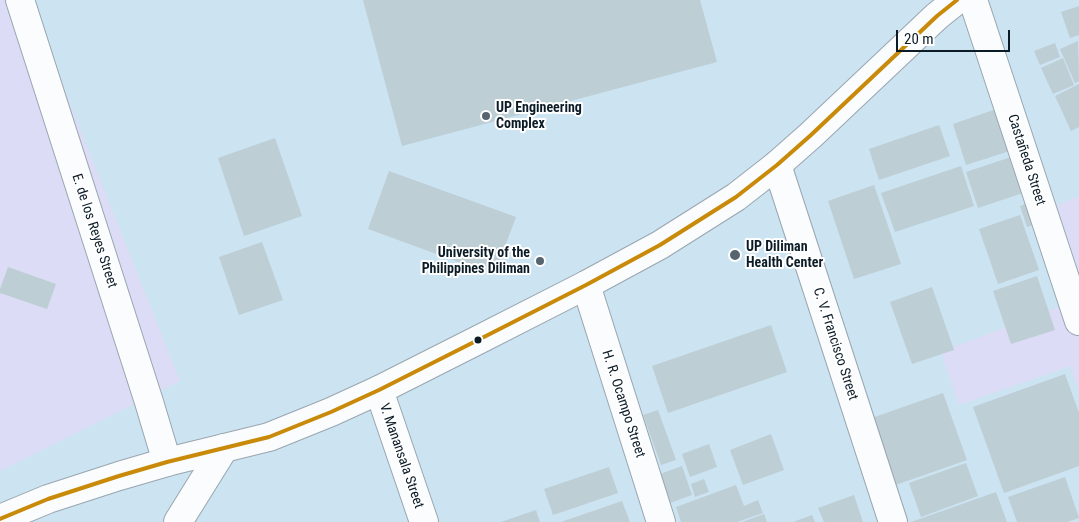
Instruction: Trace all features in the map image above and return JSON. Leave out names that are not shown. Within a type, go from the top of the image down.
[{"type":"street","name":"E. de los Reyes Street","points":[[20,0],[167,462]]},
{"type":"street","points":[[0,519],[48,499],[118,476],[167,462],[268,438],[331,412],[379,390],[586,285],[660,245],[736,197],[777,165],[937,16],[957,0]]},
{"type":"street","name":"Castañeda Street","points":[[973,0],[1079,321]]},
{"type":"street","name":"C. V. Francisco Street","points":[[777,165],[893,522]]},
{"type":"street","name":"H. R. Ocampo Street","points":[[586,285],[661,522]]},
{"type":"street","name":"V. Manansala Street","points":[[379,390],[424,522]]},
{"type":"street","points":[[178,522],[224,448]]},
{"type":"shaded area","name":"University of the Philippines Diliman","points":[[0,0],[1079,0],[1079,522],[0,522]]},
{"type":"shaded area","points":[[0,0],[29,0],[180,381],[0,471]]},
{"type":"shaded area","points":[[1079,196],[1079,278],[1057,205]]},
{"type":"shaded area","points":[[1079,299],[1079,393],[1070,366],[959,405],[941,352]]},
{"type":"building","points":[[363,0],[700,0],[717,62],[402,146]]},
{"type":"building","points":[[1079,6],[1079,35],[1070,38],[1061,12]]},
{"type":"building","points":[[1078,41],[1079,81],[1075,83],[1060,49]]},
{"type":"building","points":[[1055,43],[1060,57],[1040,65],[1034,51]]},
{"type":"building","points":[[1063,58],[1074,85],[1053,94],[1041,68]]},
{"type":"building","points":[[1079,84],[1079,127],[1071,131],[1055,96]]},
{"type":"building","points":[[1002,107],[1016,149],[966,165],[953,124]]},
{"type":"building","points":[[939,125],[950,156],[879,180],[869,149]]},
{"type":"building","points":[[275,138],[302,216],[244,236],[218,158]]},
{"type":"building","points":[[1020,154],[1032,190],[978,208],[966,172]]},
{"type":"building","points":[[961,166],[974,206],[895,232],[881,193]]},
{"type":"building","points":[[389,171],[516,217],[494,275],[368,229]]},
{"type":"building","points":[[874,185],[901,264],[854,279],[828,201]]},
{"type":"building","points":[[1034,201],[1041,223],[1027,227],[1020,206]]},
{"type":"building","points":[[1020,215],[1039,270],[998,284],[979,229]]},
{"type":"building","points":[[262,242],[283,300],[239,315],[219,257]]},
{"type":"building","points":[[8,267],[56,284],[47,309],[0,293]]},
{"type":"building","points":[[1037,276],[1055,330],[1011,344],[993,291]]},
{"type":"building","points":[[932,287],[954,350],[912,364],[890,302]]},
{"type":"building","points":[[771,325],[787,372],[668,413],[652,366]]},
{"type":"building","points":[[1065,374],[1079,413],[1079,466],[1004,493],[973,407]]},
{"type":"building","points":[[943,393],[967,460],[890,487],[866,420]]},
{"type":"building","points":[[658,410],[676,460],[661,465],[643,415]]},
{"type":"building","points":[[771,434],[784,470],[743,485],[730,450]]},
{"type":"building","points":[[709,444],[717,467],[690,477],[682,454]]},
{"type":"building","points":[[966,463],[978,496],[921,517],[909,483]]},
{"type":"building","points":[[682,466],[692,495],[670,503],[660,474]]},
{"type":"building","points":[[609,467],[618,493],[553,515],[544,489]]},
{"type":"building","points":[[1065,477],[1079,518],[1067,522],[1017,522],[1008,497]]},
{"type":"building","points":[[704,479],[709,492],[695,497],[691,484]]},
{"type":"building","points":[[736,485],[744,506],[758,500],[763,513],[737,522],[681,522],[676,507]]},
{"type":"building","points":[[996,492],[1007,522],[911,522]]},
{"type":"building","points":[[854,495],[863,522],[824,522],[818,508]]},
{"type":"building","points":[[622,501],[630,522],[561,522]]},
{"type":"building","points":[[536,510],[540,522],[501,522]]},
{"type":"building","points":[[764,514],[767,522],[742,522]]},
{"type":"building","points":[[812,515],[815,522],[793,522]]},
{"type":"transit line","points":[[0,519],[48,499],[119,476],[269,437],[331,412],[480,339],[660,245],[736,197],[777,165],[937,16],[957,0]]},
{"type":"place","name":"UP Engineering Complex","points":[[486,116]]},
{"type":"place","name":"UP Diliman Health Center","points":[[735,255]]},
{"type":"place","name":"University of the Philippines Diliman","points":[[540,261]]}]
